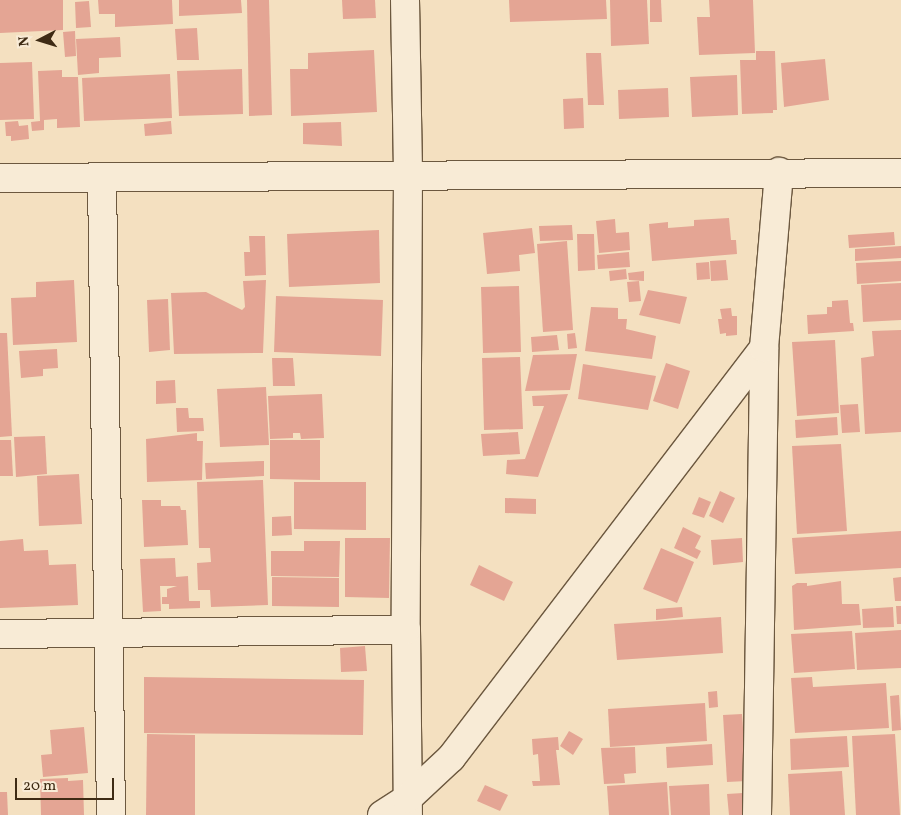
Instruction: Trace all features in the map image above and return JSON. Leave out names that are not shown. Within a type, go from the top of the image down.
[{"type":"street","points":[[405,0],[408,174],[406,630],[408,807]]},
{"type":"street","points":[[757,815],[764,348],[779,172]]},
{"type":"street","points":[[0,178],[102,179],[408,174],[901,173]]},
{"type":"street","points":[[102,179],[111,815]]},
{"type":"street","points":[[382,815],[408,807],[451,758],[764,348]]},
{"type":"street","points":[[0,634],[406,630]]},
{"type":"building","points":[[0,0],[63,0],[63,30],[0,33]]},
{"type":"building","points":[[98,0],[172,0],[173,24],[115,27],[115,14],[99,14]]},
{"type":"building","points":[[179,0],[241,0],[242,13],[179,16]]},
{"type":"building","points":[[247,0],[269,0],[272,115],[249,116]]},
{"type":"building","points":[[342,0],[375,0],[376,18],[343,19]]},
{"type":"building","points":[[509,0],[606,0],[607,19],[510,22]]},
{"type":"building","points":[[610,0],[647,0],[649,44],[611,46]]},
{"type":"building","points":[[650,0],[661,0],[662,22],[650,22]]},
{"type":"building","points":[[709,0],[753,0],[755,53],[699,55],[697,17],[710,17]]},
{"type":"building","points":[[89,1],[91,27],[76,28],[75,2]]},
{"type":"building","points":[[197,28],[199,60],[177,60],[175,29]]},
{"type":"building","points":[[75,31],[76,56],[65,57],[63,32]]},
{"type":"building","points":[[120,37],[121,57],[99,58],[99,73],[78,75],[76,39]]},
{"type":"building","points":[[374,50],[377,112],[291,116],[290,69],[308,69],[308,53]]},
{"type":"building","points":[[756,51],[775,51],[777,110],[773,110],[773,113],[742,114],[740,60],[756,60]]},
{"type":"building","points":[[586,53],[601,53],[604,105],[588,105]]},
{"type":"building","points":[[825,59],[829,100],[784,107],[781,63]]},
{"type":"building","points":[[32,62],[34,119],[0,120],[0,63]]},
{"type":"building","points":[[242,69],[243,114],[179,116],[177,71]]},
{"type":"building","points":[[62,70],[62,77],[78,77],[80,127],[57,128],[57,119],[44,120],[44,130],[32,131],[31,122],[40,121],[38,71]]},
{"type":"building","points":[[170,74],[172,118],[84,121],[82,78]]},
{"type":"building","points":[[737,75],[738,115],[692,117],[690,77]]},
{"type":"building","points":[[668,88],[669,117],[619,119],[618,90]]},
{"type":"building","points":[[583,98],[584,128],[564,129],[563,99]]},
{"type":"building","points":[[18,121],[19,126],[28,125],[29,139],[11,141],[11,136],[6,136],[5,122]]},
{"type":"building","points":[[171,121],[172,134],[145,136],[144,124]]},
{"type":"building","points":[[341,122],[342,146],[303,144],[303,123]]},
{"type":"building","points":[[729,218],[731,240],[736,240],[737,254],[652,261],[649,224],[668,222],[668,228],[694,226],[694,220]]},
{"type":"building","points":[[615,219],[616,233],[629,232],[630,250],[599,253],[596,221]]},
{"type":"building","points":[[572,225],[573,240],[540,241],[539,226]]},
{"type":"building","points":[[532,228],[535,253],[519,255],[520,271],[487,274],[483,233]]},
{"type":"building","points":[[379,230],[380,283],[289,287],[287,234]]},
{"type":"building","points":[[894,232],[895,245],[849,248],[848,235]]},
{"type":"building","points":[[577,234],[594,234],[595,270],[578,271]]},
{"type":"building","points":[[249,236],[265,236],[266,275],[245,276],[244,252],[250,252]]},
{"type":"building","points":[[567,241],[573,330],[543,332],[537,244]]},
{"type":"building","points":[[901,246],[901,258],[855,261],[855,249]]},
{"type":"building","points":[[629,252],[630,267],[598,269],[597,255]]},
{"type":"building","points":[[726,260],[728,280],[711,281],[710,261]]},
{"type":"building","points":[[901,261],[901,281],[857,284],[856,263]]},
{"type":"building","points":[[709,262],[710,279],[697,280],[696,263]]},
{"type":"building","points":[[626,269],[627,279],[610,281],[609,271]]},
{"type":"building","points":[[644,271],[644,281],[629,280],[628,273]]},
{"type":"building","points":[[74,280],[77,342],[13,345],[11,298],[36,297],[36,282]]},
{"type":"building","points":[[266,280],[263,353],[174,354],[171,293],[206,292],[242,310],[245,307],[243,281]]},
{"type":"building","points":[[639,281],[641,301],[629,302],[627,282]]},
{"type":"building","points":[[901,283],[901,320],[863,322],[861,285]]},
{"type":"building","points":[[519,286],[521,352],[483,353],[481,287]]},
{"type":"building","points":[[648,290],[687,297],[680,324],[639,315]]},
{"type":"building","points":[[276,296],[383,300],[381,356],[274,352]]},
{"type":"building","points":[[168,299],[170,350],[149,352],[147,300]]},
{"type":"building","points":[[848,300],[850,323],[853,323],[854,331],[808,334],[807,315],[827,314],[827,307],[832,307],[832,301]]},
{"type":"building","points":[[591,307],[618,308],[618,319],[627,319],[626,329],[656,336],[652,359],[585,351]]},
{"type":"building","points":[[731,308],[732,316],[737,316],[737,335],[726,336],[726,333],[720,334],[718,319],[722,319],[720,309]]},
{"type":"building","points":[[901,330],[901,432],[865,434],[861,358],[874,356],[872,331]]},
{"type":"building","points":[[0,333],[7,333],[12,436],[0,437]]},
{"type":"building","points":[[575,333],[577,348],[568,349],[567,334]]},
{"type":"building","points":[[557,335],[559,350],[532,352],[531,337]]},
{"type":"building","points":[[835,340],[839,413],[797,416],[792,342]]},
{"type":"building","points":[[57,349],[58,368],[43,369],[43,376],[21,378],[19,351]]},
{"type":"building","points":[[577,354],[570,390],[525,391],[533,355]]},
{"type":"building","points":[[520,357],[523,429],[484,430],[482,358]]},
{"type":"building","points":[[272,358],[293,358],[295,386],[273,386]]},
{"type":"building","points":[[666,363],[690,371],[678,409],[653,401]]},
{"type":"building","points":[[583,364],[656,376],[648,410],[578,399]]},
{"type":"building","points":[[175,380],[176,403],[156,404],[156,381]]},
{"type":"building","points":[[266,387],[269,445],[220,447],[217,389]]},
{"type":"building","points":[[322,394],[324,438],[301,439],[300,433],[293,433],[293,438],[270,439],[268,396]]},
{"type":"building","points":[[568,394],[538,477],[506,474],[507,460],[525,459],[544,406],[533,406],[532,396]]},
{"type":"building","points":[[858,404],[860,432],[842,433],[840,405]]},
{"type":"building","points":[[176,408],[188,408],[189,418],[203,418],[204,431],[177,432]]},
{"type":"building","points":[[837,417],[838,435],[796,438],[795,420]]},
{"type":"building","points":[[518,432],[520,454],[483,456],[481,434]]},
{"type":"building","points":[[197,433],[197,441],[203,441],[202,480],[147,482],[146,439]]},
{"type":"building","points":[[45,436],[47,474],[16,477],[14,437]]},
{"type":"building","points":[[0,440],[11,440],[13,476],[0,476]]},
{"type":"building","points":[[270,440],[320,440],[320,480],[270,479]]},
{"type":"building","points":[[841,444],[847,531],[797,534],[792,446]]},
{"type":"building","points":[[264,461],[264,476],[206,479],[205,463]]},
{"type":"building","points":[[79,474],[82,524],[39,526],[37,476]]},
{"type":"building","points":[[263,480],[268,605],[211,607],[210,590],[198,590],[197,563],[211,562],[210,548],[199,548],[197,482]]},
{"type":"building","points":[[294,482],[366,482],[366,530],[294,529]]},
{"type":"building","points":[[720,491],[735,498],[723,523],[709,516]]},
{"type":"building","points":[[699,497],[711,502],[704,518],[692,514]]},
{"type":"building","points":[[505,498],[536,499],[536,514],[505,513]]},
{"type":"building","points":[[142,500],[161,500],[161,506],[180,506],[181,510],[186,510],[188,545],[144,547]]},
{"type":"building","points":[[291,516],[292,535],[272,536],[272,517]]},
{"type":"building","points":[[683,527],[701,536],[695,548],[701,551],[697,559],[674,548]]},
{"type":"building","points":[[901,531],[901,568],[795,574],[792,538]]},
{"type":"building","points":[[345,538],[390,538],[389,598],[345,597]]},
{"type":"building","points":[[742,538],[743,562],[713,565],[711,540]]},
{"type":"building","points":[[23,539],[24,551],[48,550],[49,565],[76,564],[78,605],[0,608],[0,541]]},
{"type":"building","points":[[304,541],[340,541],[339,577],[271,576],[271,551],[304,551]]},
{"type":"building","points":[[661,548],[694,562],[677,603],[643,589]]},
{"type":"building","points":[[175,558],[176,577],[188,576],[189,601],[200,601],[200,608],[169,609],[169,604],[162,604],[162,597],[167,597],[167,589],[177,586],[160,586],[161,611],[143,612],[140,559]]},
{"type":"building","points":[[479,565],[513,582],[504,601],[470,585]]},
{"type":"building","points":[[272,577],[339,578],[339,607],[272,606]]},
{"type":"building","points":[[901,577],[901,601],[895,601],[893,578]]},
{"type":"building","points":[[841,581],[842,604],[859,604],[861,625],[794,630],[792,586],[797,583],[807,583],[807,586]]},
{"type":"building","points":[[896,606],[901,606],[901,624],[897,624]]},
{"type":"building","points":[[682,607],[683,617],[656,620],[656,609]]},
{"type":"building","points":[[893,607],[894,627],[863,628],[862,609]]},
{"type":"building","points":[[721,617],[723,653],[617,660],[614,624]]},
{"type":"building","points":[[901,630],[901,668],[857,670],[855,633]]},
{"type":"building","points":[[852,631],[855,669],[794,673],[791,634]]},
{"type":"building","points":[[365,646],[367,671],[341,672],[340,648]]},
{"type":"building","points":[[144,677],[364,680],[363,735],[144,733]]},
{"type":"building","points":[[812,677],[813,687],[886,683],[889,728],[795,733],[791,678]]},
{"type":"building","points":[[717,691],[718,707],[709,708],[708,692]]},
{"type":"building","points":[[899,695],[901,730],[892,731],[890,696]]},
{"type":"building","points":[[705,703],[707,741],[610,747],[608,709]]},
{"type":"building","points":[[742,714],[747,781],[727,782],[723,715]]},
{"type":"building","points":[[84,727],[88,773],[43,777],[41,755],[52,754],[50,730]]},
{"type":"building","points":[[569,731],[583,739],[573,755],[560,746]]},
{"type":"building","points":[[147,734],[195,735],[195,815],[146,815]]},
{"type":"building","points":[[895,734],[900,815],[856,815],[852,736]]},
{"type":"building","points":[[847,736],[849,767],[791,770],[790,739]]},
{"type":"building","points":[[558,737],[559,750],[556,750],[560,785],[533,786],[532,781],[540,781],[538,754],[533,755],[532,739]]},
{"type":"building","points":[[712,744],[713,765],[667,768],[666,747]]},
{"type":"building","points":[[635,747],[636,773],[624,774],[625,783],[604,784],[601,748]]},
{"type":"building","points":[[842,771],[845,815],[790,815],[788,774]]},
{"type":"building","points":[[68,778],[68,781],[83,780],[84,815],[41,815],[40,779]]},
{"type":"building","points":[[667,782],[669,815],[609,815],[607,786]]},
{"type":"building","points":[[709,784],[710,815],[671,815],[669,786]]},
{"type":"building","points":[[485,785],[508,795],[500,811],[477,801]]},
{"type":"building","points":[[0,792],[7,792],[8,815],[0,815]]},
{"type":"building","points":[[743,793],[744,815],[729,815],[727,794]]}]
